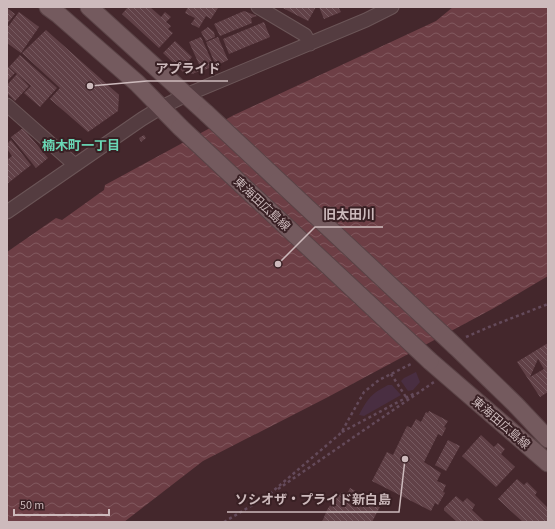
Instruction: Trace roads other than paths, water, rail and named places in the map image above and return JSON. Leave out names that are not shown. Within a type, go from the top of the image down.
[{"type":"main road","name":"東海田広島線","points":[[48,7],[59,14],[137,84],[160,108],[424,361],[548,463]]},
{"type":"main road","name":"東海田広島線","points":[[88,7],[458,344],[548,438]]},
{"type":"street","points":[[258,7],[305,35],[310,44]]},
{"type":"street","points":[[7,212],[160,108],[366,20],[392,7]]},
{"type":"street","points":[[7,105],[75,165]]},
{"type":"water","points":[[453,7],[548,7],[548,276],[494,308],[328,397],[203,461],[124,522],[7,522],[7,252],[56,218],[62,220],[104,190],[105,185],[234,115],[436,21]]},
{"type":"place","name":"アプライド","points":[[90,86]]},
{"type":"place","name":"旧太田川","points":[[278,264]]},
{"type":"place","name":"ソシオザ・プライド新白島","points":[[405,459]]},
{"type":"district","name":"楠木町一丁目","points":[[81,145]]}]
